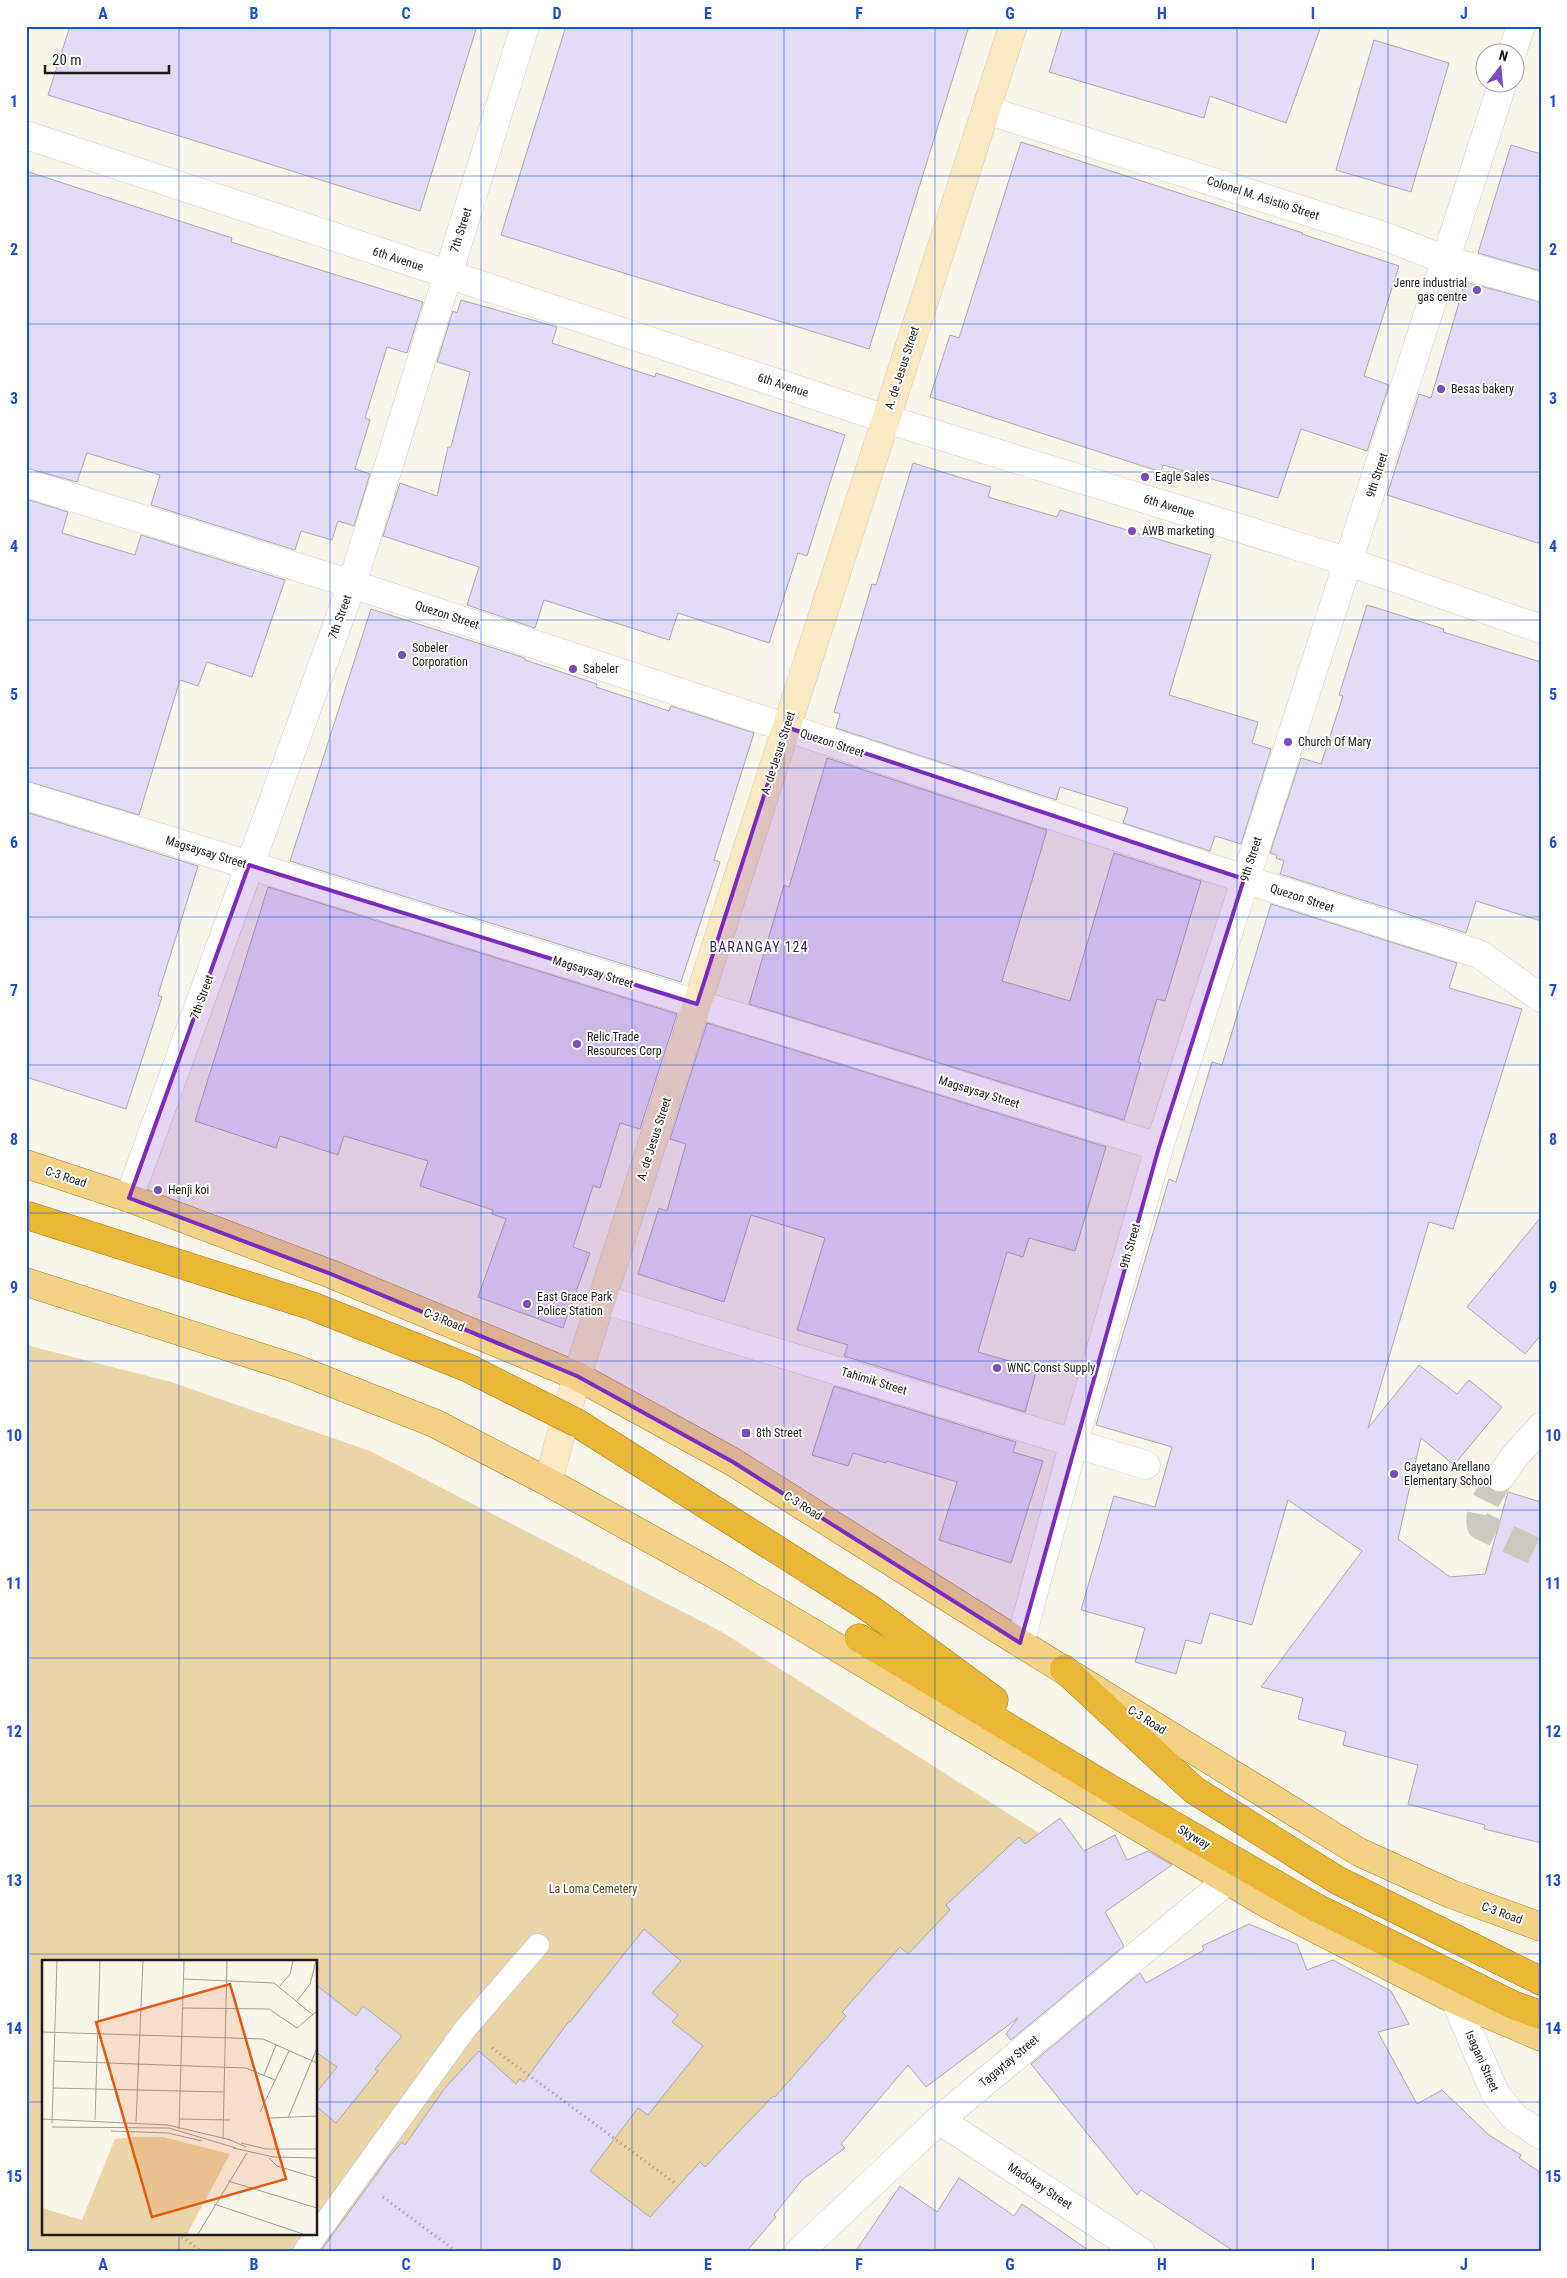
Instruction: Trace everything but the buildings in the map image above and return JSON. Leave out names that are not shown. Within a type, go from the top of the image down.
[{"type":"highway","points":[[26,1215],[312,1306],[468,1368],[577,1423],[869,1608],[1124,1796]]},
{"type":"highway","name":"Skyway","points":[[859,1638],[1315,1907],[1513,2005],[1541,2015]]},
{"type":"highway","points":[[1064,1669],[1194,1790],[1337,1880],[1534,1979]]},
{"type":"main road","name":"A. de Jesus Street","points":[[548,1482],[577,1376],[1013,26]]},
{"type":"main road","name":"C-3 Road","points":[[26,1164],[129,1198],[330,1274],[577,1376],[733,1462],[1020,1643],[1359,1852],[1451,1894],[1541,1928]]},
{"type":"main road","points":[[26,1282],[294,1368],[434,1423],[548,1482],[719,1577],[1269,1905],[1455,2000],[1541,2037]]},
{"type":"street","name":"7th Street","points":[[129,1198],[352,584],[525,26]]},
{"type":"street","points":[[1515,42],[1521,26]]},
{"type":"street","name":"9th Street","points":[[1020,1643],[1074,1442],[1159,1147],[1500,92]]},
{"type":"street","name":"Colonel M. Asistio Street","points":[[986,110],[1384,236],[1446,260],[1541,287]]},
{"type":"street","name":"6th Avenue","points":[[26,135],[447,276],[886,419],[1349,562],[1541,629]]},
{"type":"street","name":"Quezon Street","points":[[26,483],[352,584],[1244,879],[1479,954],[1541,998]]},
{"type":"street","name":"Magsaysay Street","points":[[26,796],[1159,1147]]},
{"type":"street","name":"Tahimik Street","points":[[602,1299],[1146,1465]]},
{"type":"street","points":[[1500,1477],[1515,1456],[1541,1427]]},
{"type":"street","name":"Tagaytay Street","points":[[799,2252],[939,2120],[1060,2017],[1228,1880]]},
{"type":"street","name":"Isagani Street","points":[[1455,2000],[1495,2093],[1514,2118],[1541,2135]]},
{"type":"street","name":"Madokay Street","points":[[939,2120],[1141,2252]]},
{"type":"lane","points":[[318,2233],[466,2028],[538,1945]]},
{"type":"lane","points":[[304,2252],[316,2236]]},
{"type":"path","points":[[466,2028],[676,2184]]},
{"type":"path","points":[[358,2179],[457,2252]]},
{"type":"path","points":[[181,2236],[202,2252]]},
{"type":"highlighted area","points":[[786,727],[1244,879],[1159,1147],[1020,1643],[733,1462],[577,1376],[331,1274],[129,1198],[249,865],[697,1004]]},
{"type":"green space","name":"La Loma Cemetery","points":[[26,1345],[171,1382],[370,1451],[722,1632],[1039,1833],[641,2252],[26,2252]]},
{"type":"tunnel","points":[[1500,1477],[1483,1507],[1480,1520],[1481,1526],[1541,1554]]},
{"type":"place","name":"Jenre industrial gas centre","points":[[1477,290]]},
{"type":"place","name":"Besas bakery","points":[[1441,389]]},
{"type":"place","name":"Eagle Sales","points":[[1145,477]]},
{"type":"place","name":"AWB marketing","points":[[1132,531]]},
{"type":"place","name":"Sobeler Corporation","points":[[402,655]]},
{"type":"place","name":"Sabeler","points":[[573,669]]},
{"type":"place","name":"Church Of Mary","points":[[1288,742]]},
{"type":"place","name":"Relic Trade Resources Corp","points":[[577,1044]]},
{"type":"place","name":"Henji koi","points":[[158,1190]]},
{"type":"place","name":"East Grace Park Police Station","points":[[527,1304]]},
{"type":"place","name":"WNC Const Supply","points":[[997,1368]]},
{"type":"place","name":"8th Street","points":[[746,1433]]},
{"type":"place","name":"Cayetano Arellano Elementary School","points":[[1394,1474]]},
{"type":"district","name":"BARANGAY 124","points":[[759,947]]}]
